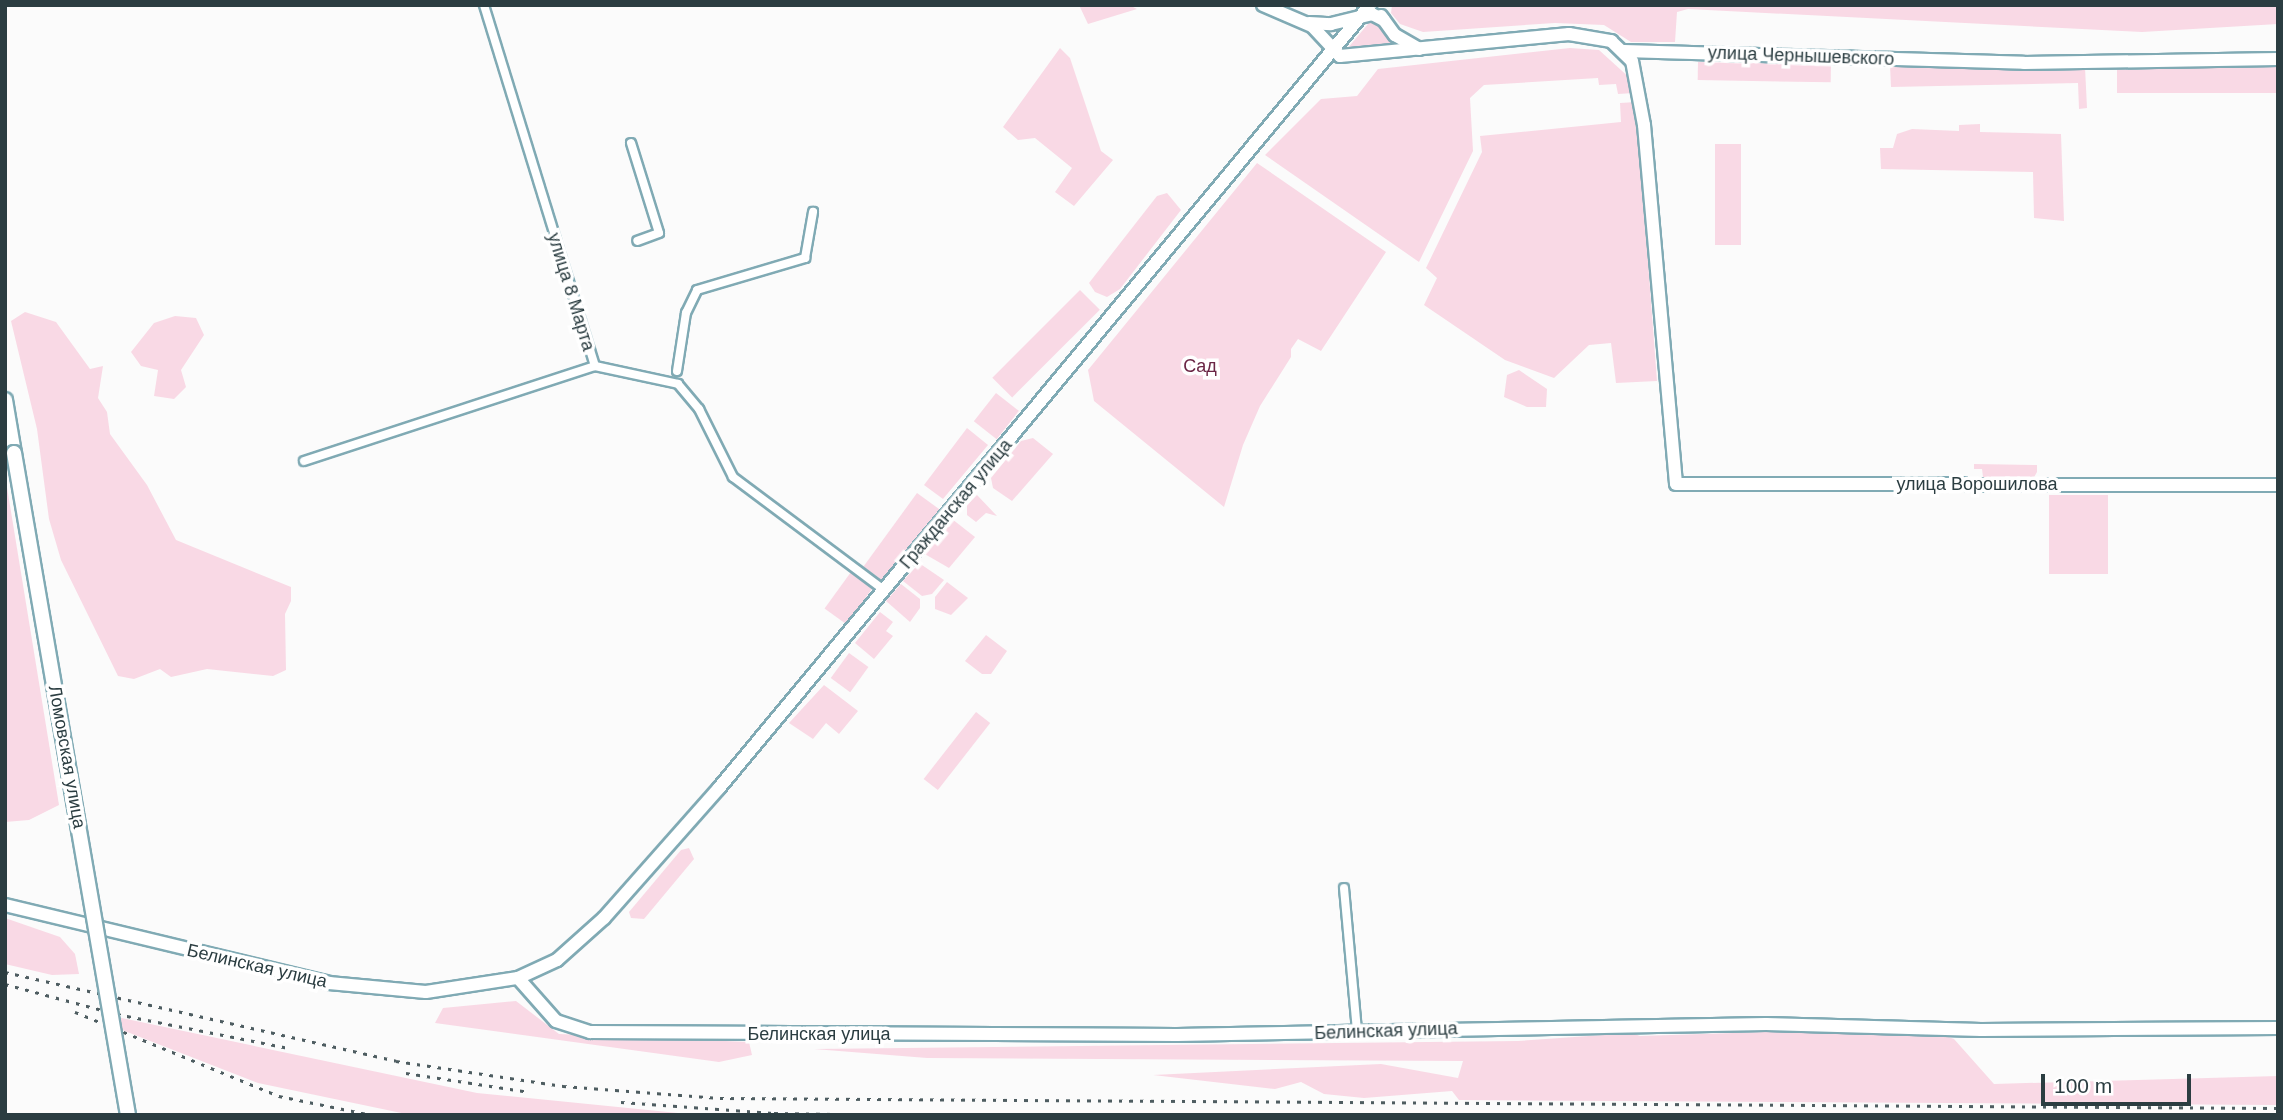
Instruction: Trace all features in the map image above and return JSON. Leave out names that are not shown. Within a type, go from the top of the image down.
[{"type":"main road","name":"Ломовская улица","points":[[5,400],[128,1115]]},
{"type":"street","name":"улица 8 Марта","points":[[304,461],[595,366],[484,5]]},
{"type":"street","points":[[1263,5],[1305,22],[1338,23],[1346,27],[1345,35]]},
{"type":"street","points":[[1376,5],[1395,35],[1420,49]]},
{"type":"street","points":[[1338,23],[1366,10],[1384,20]]},
{"type":"street","name":"Гражданская улица","points":[[518,978],[557,960],[604,918],[884,590],[1366,10]]},
{"type":"street","points":[[1305,22],[1332,50],[1346,57]]},
{"type":"street","name":"улица Чернышевского","points":[[1322,62],[1346,57],[1569,34],[1611,41],[1624,51],[2024,62],[2278,59]]},
{"type":"street","name":"улица Ворошилова","points":[[1624,51],[1638,76],[1676,484],[2278,485]]},
{"type":"street","points":[[631,143],[659,233],[637,242]]},
{"type":"street","points":[[677,371],[686,313],[697,290],[805,258],[813,212]]},
{"type":"street","points":[[595,366],[678,384],[699,409],[733,477],[884,590]]},
{"type":"street","points":[[1344,888],[1357,1032]]},
{"type":"street","name":"Белинская улица","points":[[5,905],[328,983],[426,992],[518,978],[556,1021],[590,1032],[1357,1032],[1766,1024],[1981,1030],[2278,1028]]},
{"type":"green space","points":[[1079,5],[1129,5],[1137,9],[1088,24]]},
{"type":"green space","points":[[1392,5],[2278,5],[2278,24],[2142,32],[1688,9],[1677,12],[1675,42],[1631,42],[1604,25],[1555,23],[1423,32],[1400,24],[1391,13]]},
{"type":"green space","points":[[1373,18],[1401,46],[1347,49]]},
{"type":"green space","points":[[1060,48],[1070,58],[1101,151],[1113,160],[1074,206],[1055,192],[1072,168],[1035,138],[1018,140],[1003,127]]},
{"type":"green space","points":[[1570,48],[1599,50],[1632,80],[1634,93],[1618,94],[1616,84],[1599,85],[1598,78],[1484,85],[1470,98],[1473,151],[1419,262],[1265,155],[1321,99],[1357,96],[1378,69]]},
{"type":"green space","points":[[1698,62],[1831,64],[1831,82],[1698,80]]},
{"type":"green space","points":[[1890,65],[2085,67],[2087,108],[2079,109],[2078,83],[1891,87]]},
{"type":"green space","points":[[2117,67],[2278,67],[2278,93],[2117,93]]},
{"type":"green space","points":[[1636,102],[1657,381],[1616,383],[1611,343],[1589,345],[1554,378],[1505,360],[1424,305],[1437,278],[1426,268],[1482,152],[1480,136],[1621,122],[1620,103]]},
{"type":"green space","points":[[1980,124],[1980,132],[2061,134],[2064,221],[2034,218],[2033,172],[1881,169],[1880,148],[1893,148],[1897,134],[1912,129],[1959,131],[1959,125]]},
{"type":"green space","points":[[1715,144],[1741,144],[1741,245],[1715,245]]},
{"type":"green space","name":"Сад","points":[[1257,163],[1386,252],[1321,351],[1298,339],[1291,349],[1291,357],[1260,406],[1243,445],[1224,507],[1094,401],[1088,370]]},
{"type":"green space","points":[[1167,193],[1181,210],[1120,289],[1107,297],[1095,292],[1089,283],[1157,196]]},
{"type":"green space","points":[[1080,290],[1100,310],[1012,397],[992,378]]},
{"type":"green space","points":[[25,312],[56,322],[90,369],[103,366],[98,398],[107,412],[110,434],[147,485],[176,540],[291,587],[291,601],[285,614],[286,670],[273,676],[207,669],[171,677],[160,669],[134,679],[118,676],[61,560],[49,519],[37,429],[11,321]]},
{"type":"green space","points":[[175,316],[196,318],[204,335],[181,370],[186,387],[174,399],[154,396],[158,370],[141,366],[131,352],[154,323]]},
{"type":"green space","points":[[1519,370],[1547,389],[1546,407],[1527,407],[1504,397],[1507,375]]},
{"type":"green space","points":[[996,393],[1019,411],[997,439],[974,421]]},
{"type":"green space","points":[[967,428],[988,445],[943,499],[924,485]]},
{"type":"green space","points":[[1033,438],[1053,454],[1012,501],[993,488],[991,478],[1021,441]]},
{"type":"green space","points":[[1974,464],[2037,465],[2037,472],[2033,479],[1983,477],[1982,469],[1974,469]]},
{"type":"green space","points":[[5,475],[59,805],[29,820],[5,822]]},
{"type":"green space","points":[[917,493],[940,510],[887,584],[864,567]]},
{"type":"green space","points":[[977,495],[997,516],[986,513],[976,522],[967,515],[967,505]]},
{"type":"green space","points":[[2049,495],[2108,495],[2108,574],[2049,574]]},
{"type":"green space","points":[[952,519],[975,537],[949,568],[923,553]]},
{"type":"green space","points":[[919,563],[944,580],[932,594],[922,596],[903,581]]},
{"type":"green space","points":[[851,572],[873,588],[846,624],[825,608]]},
{"type":"green space","points":[[947,582],[968,598],[951,615],[935,609],[935,597]]},
{"type":"green space","points":[[901,584],[920,599],[920,608],[910,622],[886,601]]},
{"type":"green space","points":[[880,612],[893,622],[886,631],[893,636],[874,659],[855,643]]},
{"type":"green space","points":[[986,635],[1007,651],[991,674],[982,674],[965,661]]},
{"type":"green space","points":[[849,653],[868,667],[850,692],[831,678]]},
{"type":"green space","points":[[824,685],[858,711],[839,734],[826,723],[813,739],[789,723]]},
{"type":"green space","points":[[976,712],[990,723],[938,790],[924,779]]},
{"type":"green space","points":[[689,848],[694,859],[644,919],[631,918],[629,912],[681,850]]},
{"type":"green space","points":[[5,918],[60,937],[75,954],[79,974],[52,975],[5,964]]},
{"type":"green space","points":[[516,1001],[559,1034],[749,1042],[752,1055],[719,1062],[435,1023],[443,1008]]},
{"type":"green space","points":[[117,1017],[477,1093],[698,1115],[411,1115],[258,1083],[117,1028]]},
{"type":"green space","points":[[1822,1030],[1931,1031],[1954,1039],[1994,1084],[2278,1076],[2278,1105],[1459,1100],[1452,1091],[1364,1098],[1324,1094],[1301,1082],[1275,1089],[1153,1075],[1381,1064],[1458,1078],[1463,1061],[927,1058],[814,1049],[1518,1041],[1632,1033],[1640,1036]]},
{"type":"railway","points":[[5,972],[396,1061],[563,1086],[720,1098],[2278,1108]]},
{"type":"railway","points":[[5,984],[117,1014],[289,1048]]},
{"type":"railway","points":[[75,1012],[279,1096],[372,1115]]},
{"type":"railway","points":[[406,1073],[530,1092]]},
{"type":"railway","points":[[621,1102],[774,1113],[897,1115]]}]
